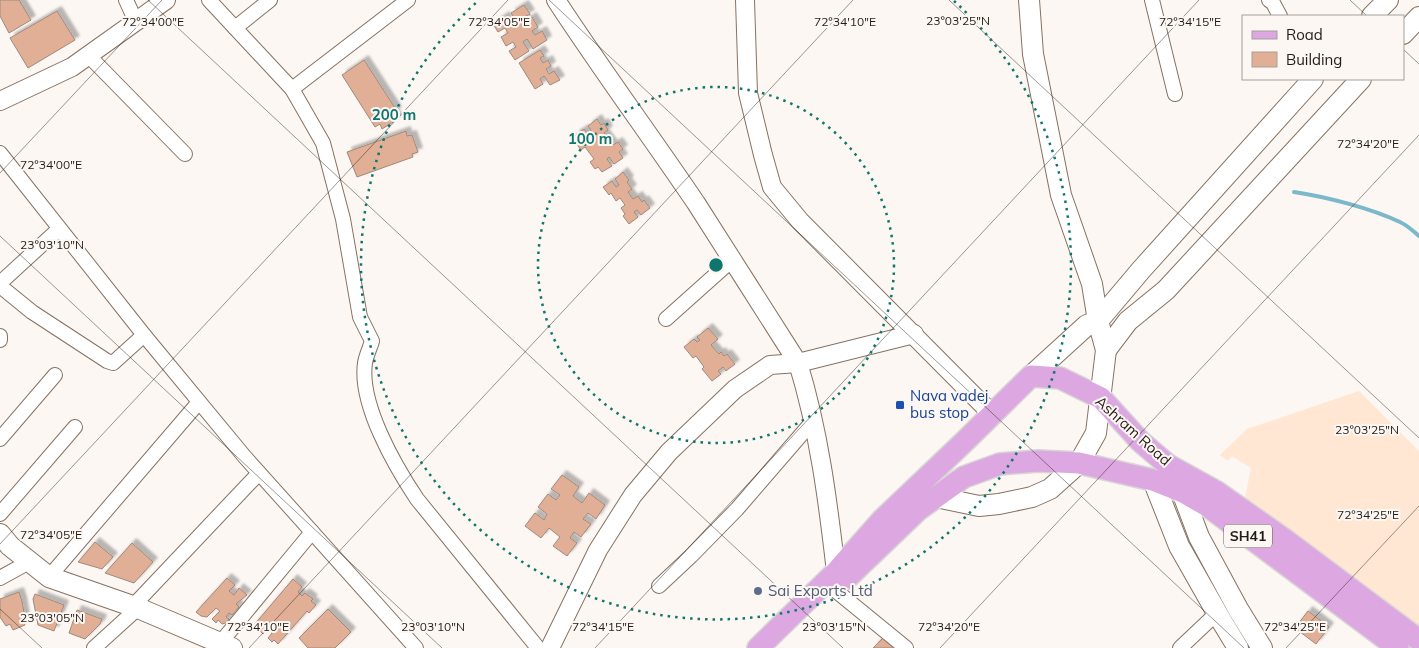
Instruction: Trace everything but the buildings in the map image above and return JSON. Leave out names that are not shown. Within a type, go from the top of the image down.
[{"type":"main road","points":[[1019,0],[1024,56],[1052,197],[1083,287],[1092,323],[1106,350]]},
{"type":"main road","points":[[1029,0],[1033,54],[1061,194],[1092,284],[1092,323]]},
{"type":"main road","points":[[1373,15],[1388,0]]},
{"type":"main road","points":[[1404,33],[1419,17]]},
{"type":"main road","points":[[1031,376],[1092,323],[1312,80]]},
{"type":"main road","points":[[936,497],[978,506],[1032,497],[1050,489],[1078,463],[1096,433],[1106,350],[1128,321],[1166,290],[1360,80]]},
{"type":"main road","name":"Ashram Road","points":[[776,648],[836,581],[882,520],[1031,376],[1060,378],[1101,398],[1140,441],[1168,465],[1217,492],[1284,539],[1419,640]]},
{"type":"main road","name":"Ashram Road","points":[[758,648],[918,510],[964,477],[1000,464],[1038,461],[1078,463],[1153,480],[1183,492],[1216,513],[1398,648]]},
{"type":"main road","points":[[1168,465],[1183,492],[1199,536],[1238,609],[1262,648]]},
{"type":"main road","points":[[1153,480],[1180,546],[1238,648]]},
{"type":"main road","points":[[0,534],[10,546],[49,577],[135,607],[223,646]]},
{"type":"street","points":[[126,0],[136,22]]},
{"type":"street","points":[[0,101],[72,67],[166,0]]},
{"type":"street","points":[[209,0],[292,89],[323,143],[343,219],[360,317],[372,341],[365,363],[366,387],[376,422],[401,474],[418,499],[538,648]]},
{"type":"street","points":[[235,28],[270,0]]},
{"type":"street","points":[[292,89],[408,0]]},
{"type":"street","points":[[556,0],[589,51],[633,111],[696,204],[798,363],[807,393],[828,498],[836,581],[906,648]]},
{"type":"street","points":[[745,0],[748,93],[772,187],[800,221],[992,414]]},
{"type":"street","points":[[1152,0],[1175,94]]},
{"type":"street","points":[[1269,0],[1279,15]]},
{"type":"street","points":[[88,56],[184,154]]},
{"type":"street","points":[[0,153],[144,336],[199,402],[259,473],[416,648]]},
{"type":"street","points":[[59,229],[0,285],[32,312],[107,361],[113,363],[144,336]]},
{"type":"street","points":[[666,319],[732,260]]},
{"type":"street","points":[[550,648],[598,550],[633,495],[669,452],[735,389],[770,365],[798,363],[914,334]]},
{"type":"street","points":[[0,439],[55,375]]},
{"type":"street","points":[[49,577],[199,402]]},
{"type":"street","points":[[659,586],[736,509],[813,421]]},
{"type":"street","points":[[0,514],[75,427]]},
{"type":"street","points":[[94,648],[135,607],[259,473]]},
{"type":"street","points":[[223,646],[312,532]]},
{"type":"street","points":[[0,578],[29,562]]},
{"type":"street","points":[[1180,648],[1217,613]]},
{"type":"shaded area","points":[[1359,391],[1419,451],[1419,628],[1245,498],[1251,468],[1232,456],[1228,461],[1220,455],[1247,429]]},
{"type":"waterway","points":[[1294,192],[1334,200],[1375,212],[1403,223],[1419,236]]},
{"type":"place","name":"Nava vadej bus stop","points":[[900,405]]},
{"type":"place","name":"Sai Exports Ltd","points":[[758,591]]}]
